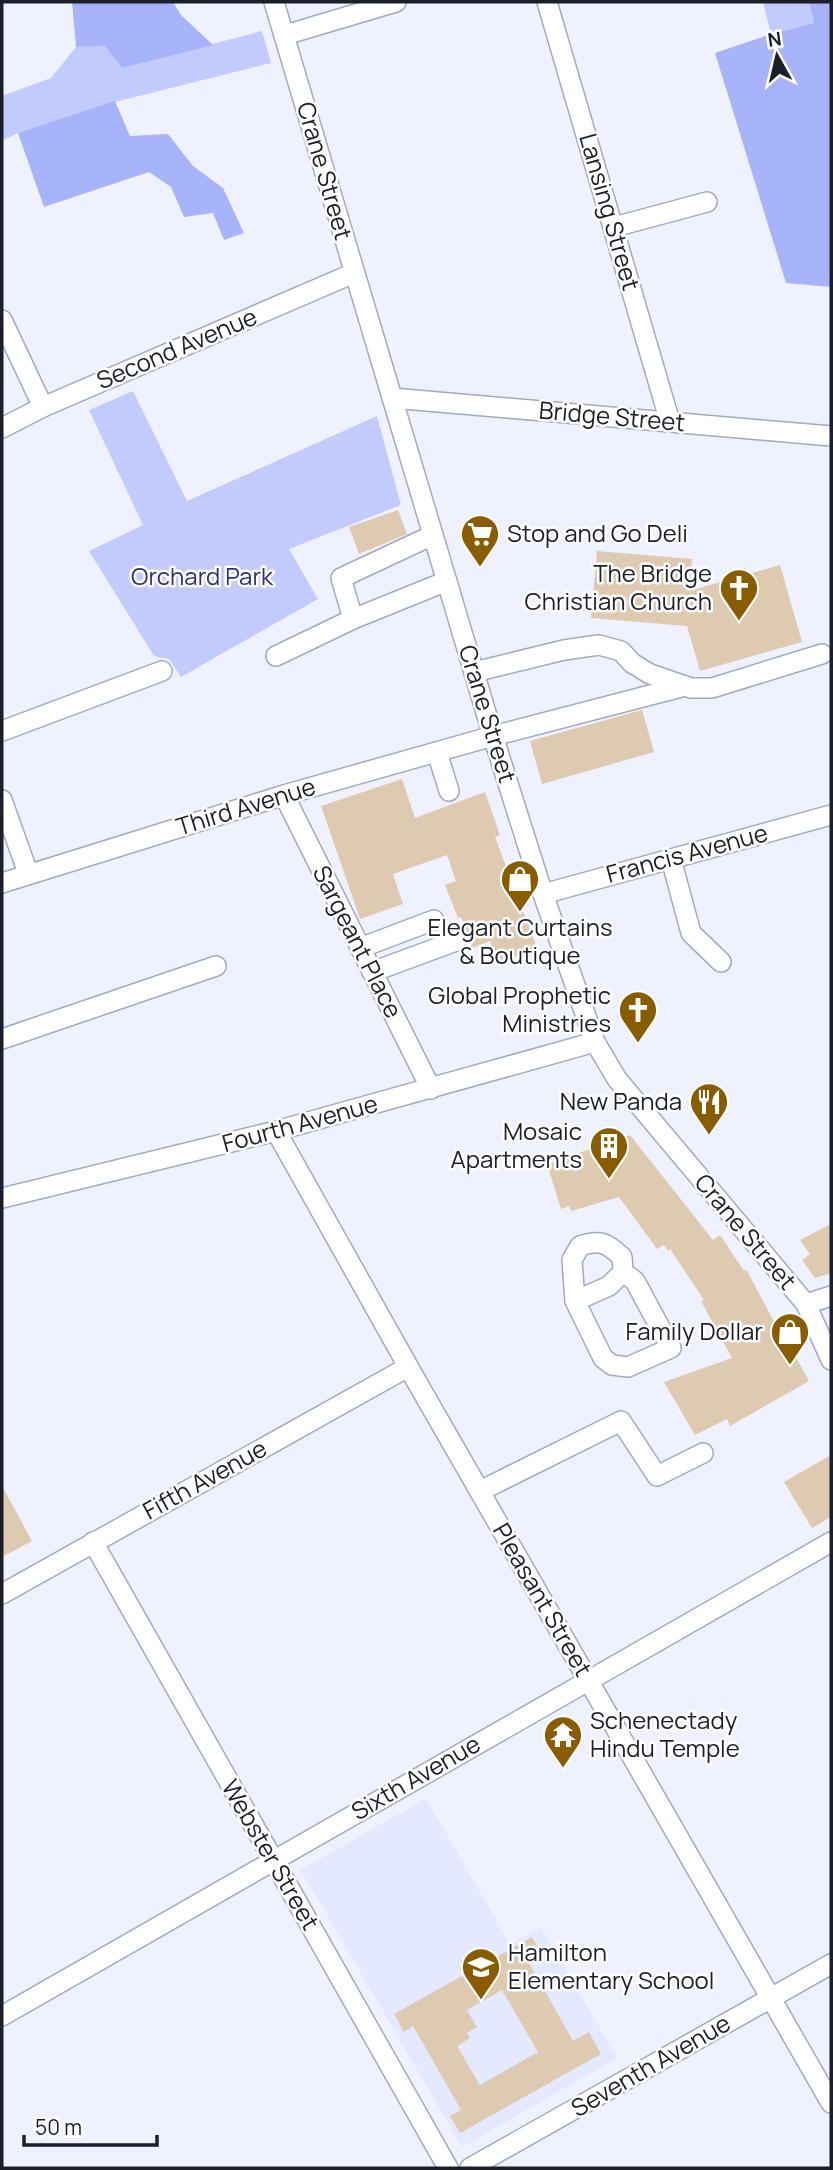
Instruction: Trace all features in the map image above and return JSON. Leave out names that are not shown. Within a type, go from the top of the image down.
[{"type":"street","name":"Crane Street","points":[[274,2],[493,736],[595,1042],[617,1079],[806,1304],[831,1360]]},
{"type":"street","points":[[285,35],[396,2]]},
{"type":"street","name":"Lansing Street","points":[[547,2],[670,422]]},
{"type":"street","points":[[614,227],[707,202]]},
{"type":"street","name":"Second Avenue","points":[[2,428],[354,273]]},
{"type":"street","points":[[2,320],[43,408]]},
{"type":"street","name":"Bridge Street","points":[[392,398],[831,436]]},
{"type":"street","points":[[353,619],[341,578],[433,535]]},
{"type":"street","points":[[276,656],[353,619],[447,581]]},
{"type":"street","points":[[474,672],[564,650],[599,645],[621,651],[632,663],[650,674],[685,686],[712,688],[822,654]]},
{"type":"street","points":[[2,731],[162,671]]},
{"type":"street","name":"Third Avenue","points":[[2,883],[284,795],[493,736],[685,686]]},
{"type":"street","points":[[437,752],[449,791]]},
{"type":"street","name":"Sargeant Place","points":[[284,795],[431,1089]]},
{"type":"street","points":[[2,800],[28,873]]},
{"type":"street","name":"Francis Avenue","points":[[544,894],[831,815]]},
{"type":"street","points":[[671,859],[691,933],[721,962]]},
{"type":"street","points":[[360,948],[434,920]]},
{"type":"street","points":[[372,972],[456,941]]},
{"type":"street","points":[[2,1039],[216,966]]},
{"type":"street","name":"Fourth Avenue","points":[[2,1198],[276,1131],[595,1042]]},
{"type":"street","name":"Pleasant Street","points":[[276,1131],[408,1367],[831,2104]]},
{"type":"street","points":[[575,1301],[609,1286],[623,1272],[622,1257],[611,1246],[595,1241],[580,1246],[572,1260],[575,1301],[603,1358],[612,1365],[628,1367],[671,1348],[635,1280],[623,1272]]},
{"type":"street","points":[[806,1304],[831,1296]]},
{"type":"street","points":[[806,1304],[831,1320]]},
{"type":"street","name":"Fifth Avenue","points":[[2,1594],[408,1367]]},
{"type":"street","points":[[480,1491],[621,1422],[657,1476],[703,1453]]},
{"type":"street","name":"Webster Street","points":[[93,1542],[448,2168]]},
{"type":"street","name":"Sixth Avenue","points":[[2,2016],[831,1542]]},
{"type":"street","name":"Seventh Avenue","points":[[470,2168],[831,1964]]},
{"type":"shaded area","points":[[72,2],[173,2],[181,15],[213,45],[122,68],[105,46],[76,47]]},
{"type":"shaded area","points":[[809,2],[831,2],[831,287],[786,283],[715,53],[814,23]]},
{"type":"shaded area","points":[[115,101],[130,136],[168,134],[193,166],[223,188],[244,233],[224,240],[213,213],[184,217],[171,187],[149,172],[44,207],[18,133]]},
{"type":"shaded area","name":"Hamilton Elementary School","points":[[426,1798],[510,1944],[541,1927],[617,2058],[462,2147],[301,1870]]},
{"type":"green space","points":[[763,2],[809,2],[814,23],[771,34]]},
{"type":"green space","points":[[262,31],[271,63],[111,103],[18,133],[2,141],[2,96],[51,78],[76,47],[105,45],[122,68]]},
{"type":"green space","name":"Orchard Park","points":[[133,391],[187,501],[377,416],[401,505],[289,549],[318,599],[181,677],[169,659],[154,656],[89,551],[143,525],[89,410]]},
{"type":"building","points":[[398,510],[407,534],[359,554],[349,527]]},
{"type":"building","points":[[597,551],[692,559],[689,591],[780,565],[802,642],[700,671],[687,626],[591,618]]},
{"type":"building","points":[[642,710],[654,752],[542,784],[530,741]]},
{"type":"building","points":[[402,779],[415,818],[485,792],[500,835],[495,837],[537,948],[499,963],[490,941],[473,948],[445,885],[456,881],[447,855],[393,874],[403,904],[360,919],[321,806]]},
{"type":"building","points":[[630,1135],[713,1240],[720,1235],[744,1271],[746,1269],[809,1381],[730,1426],[727,1419],[695,1435],[664,1382],[732,1358],[701,1301],[704,1300],[670,1249],[668,1251],[664,1245],[657,1249],[619,1197],[571,1211],[569,1206],[561,1209],[547,1164]]},
{"type":"building","points":[[831,1224],[831,1273],[815,1278],[802,1260],[810,1254],[800,1240]]},
{"type":"building","points":[[831,1455],[831,1517],[812,1528],[784,1482]]},
{"type":"building","points":[[2,1486],[32,1541],[2,1557]]},
{"type":"building","name":"Hamilton Elementary School","points":[[532,1937],[541,1953],[528,1961],[573,2041],[589,2032],[601,2054],[460,2133],[450,2116],[461,2110],[413,2026],[404,2032],[394,2014]],"holes":[[[502,1990],[538,2052],[480,2085],[457,2046],[470,2038],[467,2033],[477,2027],[467,2010]]]},
{"type":"place","name":"Stop and Go Deli","points":[[480,568]]},
{"type":"place","name":"The Bridge Christian Church","points":[[739,622]]},
{"type":"place","name":"Elegant Curtains & Boutique","points":[[520,913]]},
{"type":"place","name":"Global Prophetic Ministries","points":[[638,1044]]},
{"type":"place","name":"New Panda","points":[[709,1136]]},
{"type":"place","name":"Mosaic Apartments","points":[[609,1180]]},
{"type":"place","name":"Family Dollar","points":[[790,1366]]},
{"type":"place","name":"Schenectady Hindu Temple","points":[[563,1769]]},
{"type":"place","name":"Hamilton Elementary School","points":[[481,2001]]}]
